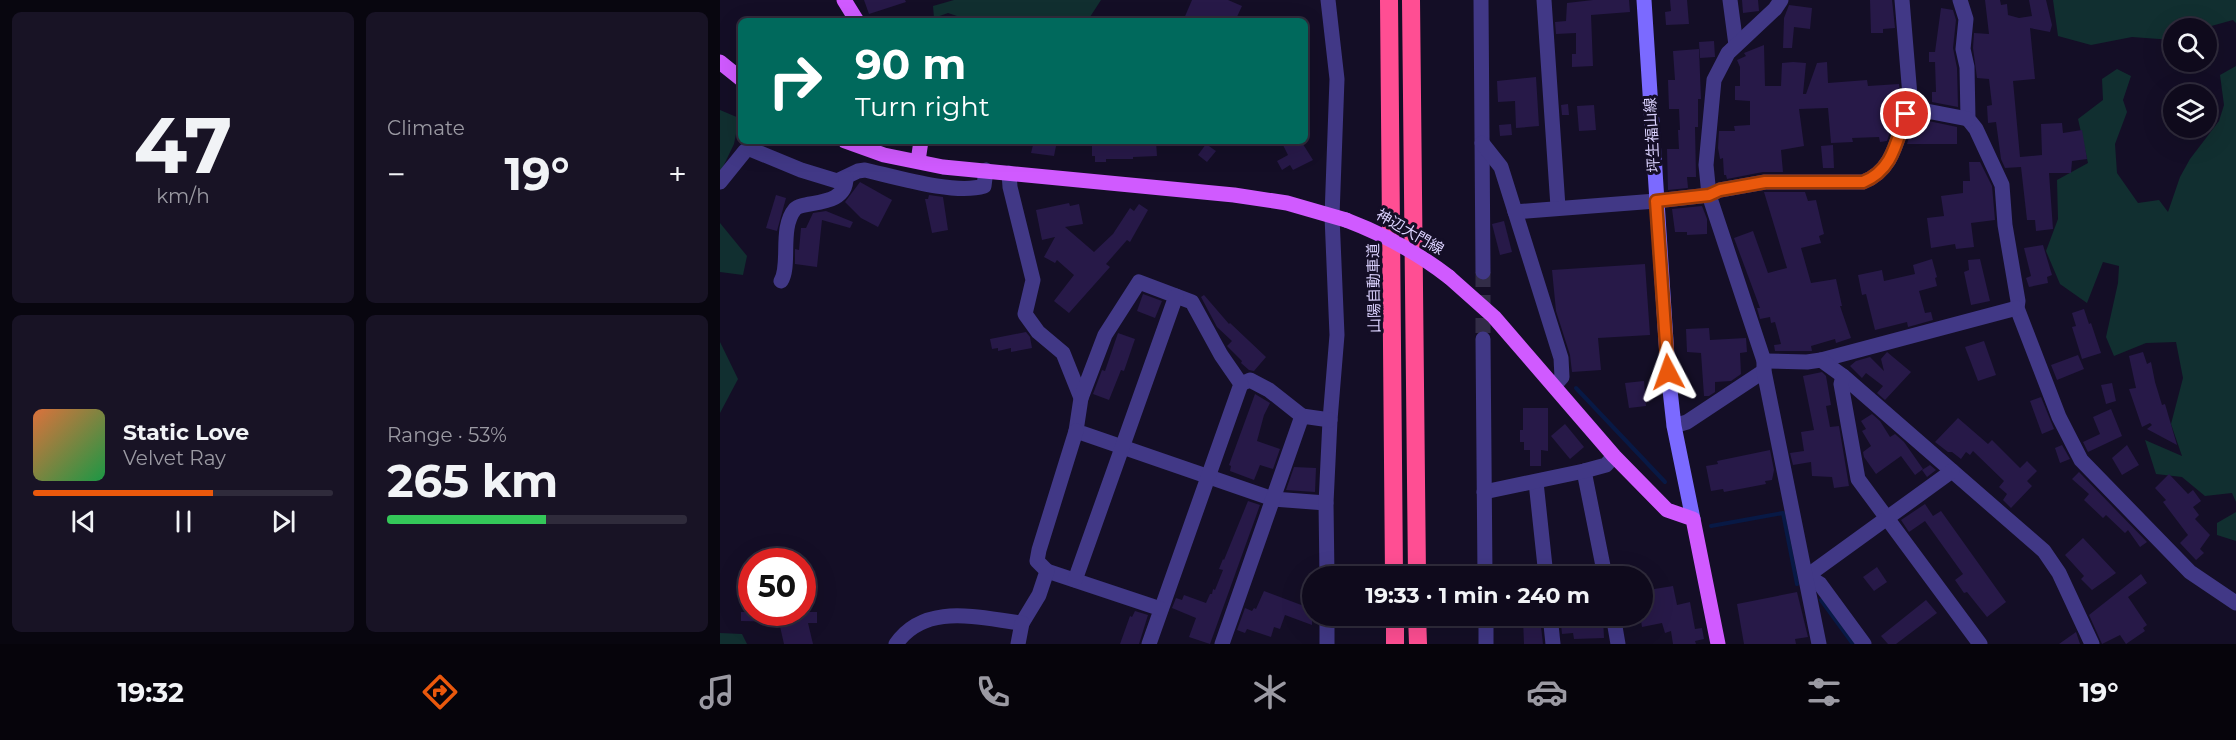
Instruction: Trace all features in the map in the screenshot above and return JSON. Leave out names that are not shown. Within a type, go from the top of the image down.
[{"type":"highway","name":"山陽自動車道","points":[[1389,0],[1394,566]]},
{"type":"highway","points":[[1411,0],[1417,566]]},
{"type":"highway","points":[[1395,626],[1395,644]]},
{"type":"highway","points":[[1417,626],[1418,644]]},
{"type":"main road","points":[[844,0],[855,18]]},
{"type":"main road","name":"坪生福山線","points":[[1644,0],[1668,372],[1674,426],[1693,519]]},
{"type":"main road","points":[[720,62],[738,77]]},
{"type":"main road","name":"神辺大門線","points":[[853,144],[884,155],[943,167],[1234,195],[1287,203],[1368,228],[1426,260],[1494,317],[1614,456],[1666,510],[1693,519]]},
{"type":"main road","points":[[918,161],[921,144]]},
{"type":"main road","points":[[1693,519],[1718,644]]},
{"type":"street","points":[[1327,566],[1326,503],[1337,335],[1339,218],[1337,79],[1328,0]]},
{"type":"street","points":[[1480,0],[1483,272]]},
{"type":"street","points":[[1544,0],[1558,207]]},
{"type":"street","points":[[1730,0],[1736,45]]},
{"type":"street","points":[[1781,0],[1775,9],[1728,53],[1714,80],[1706,165],[1709,195],[1764,366],[1819,644]]},
{"type":"street","points":[[1515,212],[1709,195],[1720,190],[1765,182],[1863,182],[1875,177],[1888,165],[1906,114],[1911,108],[1902,0]]},
{"type":"street","points":[[1960,0],[1966,18],[1963,49],[1967,67],[1968,119],[1976,129],[2002,185],[2005,225],[2018,302],[2017,308],[2059,417],[2081,460],[2190,572],[2236,603]]},
{"type":"street","points":[[1911,108],[1968,119]]},
{"type":"street","points":[[1482,143],[1501,167],[1561,358],[1562,377],[1554,386]]},
{"type":"street","points":[[720,182],[745,151],[750,149],[837,181],[865,170],[928,184],[973,190],[984,186],[986,170]]},
{"type":"street","points":[[1009,172],[1010,187],[1034,280],[1025,314],[1038,332],[1063,353],[1081,398]]},
{"type":"street","points":[[782,281],[785,275],[786,234],[794,211],[799,206],[823,203],[836,196],[843,189],[846,178]]},
{"type":"street","points":[[1483,190],[1491,181],[1497,181],[1509,190]]},
{"type":"street","points":[[1161,609],[1047,571],[1037,561],[1076,431],[1081,398],[1105,336],[1139,282],[1192,302],[1221,355],[1241,384]]},
{"type":"street","points":[[1075,580],[1176,296]]},
{"type":"street","points":[[1674,426],[1687,422],[1764,366],[1821,360],[2017,308]]},
{"type":"street","points":[[1483,339],[1485,566]]},
{"type":"street","points":[[1821,360],[1843,376],[2044,551],[2059,573],[2092,644]]},
{"type":"street","points":[[1843,376],[1842,384],[1858,479],[1980,644]]},
{"type":"street","points":[[1149,644],[1241,384],[1250,380],[1269,390],[1302,416],[1330,420]]},
{"type":"street","points":[[1222,644],[1302,416]]},
{"type":"street","points":[[1076,431],[1273,499],[1326,503]]},
{"type":"street","points":[[1484,492],[1606,465],[1614,456]]},
{"type":"street","points":[[1584,471],[1603,566]]},
{"type":"street","points":[[1806,576],[1952,471]]},
{"type":"street","points":[[1536,482],[1545,566]]},
{"type":"street","points":[[1018,644],[1022,623],[1039,595],[1047,571]]},
{"type":"street","points":[[1806,576],[1820,584],[1864,644]]},
{"type":"street","points":[[896,644],[918,623],[944,615],[1022,623]]},
{"type":"street","points":[[887,644],[898,626],[914,617],[918,623]]},
{"type":"street","points":[[1327,626],[1327,644]]},
{"type":"street","points":[[1486,626],[1486,644]]},
{"type":"street","points":[[1551,626],[1553,644]]},
{"type":"street","points":[[1615,626],[1618,644]]},
{"type":"green space","points":[[954,0],[1101,0],[1090,18],[963,18],[948,13],[934,18],[933,6]]},
{"type":"green space","points":[[2053,0],[2236,0],[2236,23],[2233,20],[2217,24],[2217,18],[2163,18],[2163,39],[2132,37],[2091,45],[2058,36]]},
{"type":"green space","points":[[2236,66],[2236,502],[2232,493],[2205,496],[2182,477],[2156,474],[2145,440],[2182,456],[2171,424],[2183,378],[2176,342],[2146,343],[2114,356],[2106,337],[2118,283],[2119,266],[2103,262],[2087,303],[2060,284],[2046,251],[2058,219],[2057,180],[2088,163],[2078,119],[2103,100],[2102,79],[2117,69],[2131,76],[2123,100],[2127,112],[2115,144],[2117,173],[2138,203],[2159,200],[2168,212],[2180,177],[2190,159],[2206,138],[2217,138],[2217,124],[2224,105],[2220,75]]},
{"type":"green space","points":[[720,110],[738,118],[738,123],[734,144],[720,173]]},
{"type":"green space","points":[[720,223],[747,256],[743,275],[720,272]]},
{"type":"green space","points":[[720,342],[738,379],[720,413]]},
{"type":"green space","points":[[2236,512],[2236,541],[2217,535],[2217,523]]},
{"type":"green space","points":[[720,633],[742,634],[747,644],[720,644]]},
{"type":"building","points":[[864,0],[905,0],[906,2],[869,14]]},
{"type":"building","points":[[1192,0],[1228,0],[1242,6],[1236,18],[1184,18]]},
{"type":"building","points":[[1629,0],[1630,12],[1591,15],[1593,66],[1572,67],[1572,54],[1576,54],[1576,33],[1556,34],[1555,22],[1566,21],[1567,3]]},
{"type":"building","points":[[1670,0],[1687,0],[1689,24],[1666,25],[1665,12],[1671,11]]},
{"type":"building","points":[[1742,0],[1758,0],[1759,11],[1743,13]]},
{"type":"building","points":[[1870,0],[1892,0],[1895,28],[1883,29],[1883,33],[1871,33]]},
{"type":"building","points":[[1985,0],[2000,0],[2001,5],[2007,4],[2008,15],[2019,18],[2032,16],[2029,0],[2046,0],[2052,25],[2050,32],[2030,28],[2035,79],[2013,81],[2020,157],[2042,155],[2041,124],[2062,123],[2063,133],[2082,130],[2087,159],[2072,161],[2071,173],[2049,173],[2053,229],[2036,231],[2035,220],[2027,220],[2021,167],[2005,168],[2001,159],[1996,122],[1988,123],[1987,106],[1992,105],[1989,79],[1977,78],[1973,48],[1974,33],[1989,34]]},
{"type":"building","points":[[1789,5],[1812,8],[1810,29],[1794,27],[1792,48],[1783,48],[1784,18]]},
{"type":"building","points":[[1941,8],[1953,10],[1956,20],[1953,48],[1957,68],[1958,107],[1932,102],[1932,92],[1936,92],[1935,62],[1929,62],[1929,52],[1935,52]]},
{"type":"building","points":[[1714,41],[1715,57],[1700,58],[1699,42]]},
{"type":"building","points":[[1764,45],[1765,86],[1781,86],[1782,63],[1793,62],[1806,63],[1803,94],[1806,94],[1817,63],[1827,62],[1828,83],[1867,80],[1868,86],[1899,84],[1901,103],[1898,103],[1887,141],[1880,142],[1879,137],[1852,138],[1853,142],[1831,143],[1828,108],[1799,109],[1804,146],[1781,150],[1783,172],[1763,172],[1727,179],[1724,175],[1723,158],[1720,159],[1718,148],[1719,131],[1735,131],[1734,126],[1750,125],[1750,101],[1735,100],[1735,86],[1740,86],[1740,67],[1737,60],[1746,56],[1744,53]]},
{"type":"building","points":[[1699,49],[1701,99],[1698,99],[1698,127],[1695,127],[1696,177],[1687,177],[1688,188],[1668,190],[1667,149],[1679,149],[1678,130],[1680,130],[1679,109],[1669,109],[1668,80],[1675,80],[1673,51]]},
{"type":"building","points":[[1536,77],[1539,126],[1516,128],[1515,101],[1498,102],[1497,81]]},
{"type":"building","points":[[1568,104],[1569,115],[1562,115],[1561,105]]},
{"type":"building","points":[[1594,105],[1596,130],[1579,131],[1577,106]]},
{"type":"building","points":[[1919,119],[1957,127],[1957,144],[1907,144],[1913,124],[1919,124]]},
{"type":"building","points":[[1511,124],[1512,135],[1500,136],[1499,125]]},
{"type":"building","points":[[1033,144],[1056,144],[1054,156],[1031,153]]},
{"type":"building","points":[[1092,144],[1156,144],[1157,156],[1106,159],[1106,162],[1095,162],[1095,156],[1092,156]]},
{"type":"building","points":[[1206,144],[1216,151],[1207,162],[1198,155]]},
{"type":"building","points":[[1282,144],[1303,144],[1313,160],[1293,170],[1290,165],[1282,170],[1277,161],[1288,155]]},
{"type":"building","points":[[1833,145],[1834,168],[1823,168],[1821,146]]},
{"type":"building","points":[[1969,162],[1980,162],[1992,186],[1995,220],[1971,223],[1974,247],[1956,249],[1955,244],[1931,248],[1927,218],[1944,216],[1941,196],[1963,193],[1963,181],[1970,181]]},
{"type":"building","points":[[860,182],[892,200],[878,227],[861,218],[845,202]]},
{"type":"building","points":[[1764,192],[1805,192],[1808,201],[1816,200],[1824,234],[1819,236],[1821,243],[1801,248],[1811,283],[1836,279],[1842,306],[1840,306],[1851,338],[1836,343],[1835,339],[1811,346],[1812,351],[1775,351],[1774,345],[1781,344],[1775,322],[1771,323],[1770,317],[1760,319],[1757,308],[1760,308],[1734,238],[1753,231],[1768,273],[1787,268]]},
{"type":"building","points":[[776,195],[786,198],[777,231],[766,228]]},
{"type":"building","points":[[929,195],[943,197],[948,230],[932,233],[925,199],[928,199]]},
{"type":"building","points":[[1069,203],[1070,206],[1079,204],[1083,224],[1065,227],[1094,252],[1113,234],[1130,208],[1134,211],[1139,204],[1148,210],[1130,242],[1127,240],[1106,264],[1110,267],[1069,313],[1054,301],[1074,275],[1057,260],[1055,263],[1044,257],[1055,237],[1042,240],[1036,210]]},
{"type":"building","points":[[1702,206],[1707,219],[1707,234],[1687,235],[1687,232],[1675,232],[1672,209]]},
{"type":"building","points":[[826,211],[853,222],[850,228],[822,220],[817,267],[795,264],[795,249],[799,250],[801,228],[806,228],[813,213]]},
{"type":"building","points":[[1504,221],[1512,252],[1500,255],[1492,224]]},
{"type":"building","points":[[2043,245],[2052,275],[2047,277],[2048,283],[2029,287],[2026,278],[2031,276],[2024,248]]},
{"type":"building","points":[[1932,259],[1937,286],[1919,291],[1925,313],[1931,312],[1933,320],[1908,327],[1907,322],[1875,330],[1866,294],[1862,295],[1858,275],[1882,270],[1884,281],[1915,274],[1913,265]]},
{"type":"building","points":[[1980,259],[1990,301],[1971,305],[1964,272],[1969,270],[1968,260]]},
{"type":"building","points":[[1645,264],[1650,335],[1598,338],[1601,370],[1572,372],[1570,355],[1556,311],[1552,270]]},
{"type":"building","points":[[1143,294],[1162,301],[1155,318],[1137,311]]},
{"type":"building","points":[[1204,295],[1229,324],[1266,357],[1254,371],[1241,363],[1242,361],[1227,346],[1232,341],[1217,327],[1201,297]]},
{"type":"building","points":[[2084,309],[2101,353],[2082,359],[2072,327],[2076,326],[2072,313]]},
{"type":"building","points":[[1709,328],[1710,340],[1746,338],[1747,352],[1740,353],[1741,374],[1731,381],[1715,382],[1715,392],[1704,396],[1701,353],[1687,352],[1686,329]]},
{"type":"building","points":[[1026,332],[1030,337],[1032,348],[1011,352],[1011,348],[998,351],[998,348],[992,349],[990,339]]},
{"type":"building","points":[[1118,333],[1135,339],[1124,371],[1121,370],[1109,400],[1093,394],[1102,370],[1105,371]]},
{"type":"building","points":[[1984,341],[1996,375],[1978,381],[1965,347]]},
{"type":"building","points":[[1887,352],[1911,372],[1885,400],[1877,393],[1883,386],[1866,373],[1862,378],[1850,366],[1856,361],[1870,357],[1884,371],[1881,359]]},
{"type":"building","points":[[2143,352],[2147,364],[2151,362],[2162,405],[2165,404],[2177,445],[2147,429],[2152,425],[2150,423],[2142,427],[2129,389],[2136,388],[2129,356]]},
{"type":"building","points":[[2078,355],[2084,369],[2057,380],[2051,365]]},
{"type":"building","points":[[1822,372],[1826,376],[1831,405],[1826,406],[1830,427],[1839,426],[1849,486],[1834,488],[1832,477],[1812,476],[1811,462],[1793,465],[1790,453],[1804,451],[1801,432],[1814,430],[1803,376]]},
{"type":"building","points":[[1644,381],[1646,406],[1629,408],[1625,383]]},
{"type":"building","points":[[2112,383],[2116,401],[2106,404],[2101,385]]},
{"type":"building","points":[[1255,394],[1270,403],[1257,441],[1280,449],[1273,469],[1260,465],[1254,480],[1230,471],[1231,466],[1229,465]]},
{"type":"building","points":[[2041,397],[2054,429],[2042,434],[2030,401]]},
{"type":"building","points":[[1523,408],[1548,408],[1548,451],[1541,450],[1541,466],[1530,466],[1530,450],[1524,450],[1524,442],[1520,442],[1520,430],[1523,430]]},
{"type":"building","points":[[2111,409],[2122,436],[2088,452],[2083,442],[2100,434],[2093,417]]},
{"type":"building","points":[[1872,414],[1880,421],[1890,437],[1895,434],[1904,442],[1923,469],[1915,475],[1901,456],[1876,474],[1863,452],[1871,446],[1862,431],[1866,429],[1861,421]]},
{"type":"building","points":[[1958,418],[1988,444],[1992,440],[2020,468],[2027,461],[2037,471],[2027,481],[2032,486],[2011,508],[2003,500],[2007,494],[1999,487],[2004,481],[1973,451],[1970,455],[1966,452],[1961,459],[1935,442]]},
{"type":"building","points":[[1565,424],[1584,447],[1570,459],[1551,436]]},
{"type":"building","points":[[2062,445],[2070,459],[2060,463],[2055,448]]},
{"type":"building","points":[[2127,445],[2139,465],[2122,475],[2112,458]]},
{"type":"building","points":[[1770,450],[1774,470],[1772,480],[1765,481],[1766,484],[1724,492],[1723,489],[1711,491],[1706,466],[1718,464],[1717,461]]},
{"type":"building","points":[[1930,465],[1936,470],[1927,477],[1922,470]]},
{"type":"building","points":[[1294,467],[1316,468],[1315,492],[1286,490]]},
{"type":"building","points":[[2079,472],[2147,542],[2140,547],[2128,530],[2125,533],[2106,515],[2103,518],[2084,500],[2089,494],[2072,479]]},
{"type":"building","points":[[2169,474],[2188,494],[2193,490],[2201,501],[2193,507],[2199,515],[2195,519],[2210,535],[2200,549],[2204,553],[2196,560],[2180,543],[2188,535],[2163,502],[2166,500],[2155,488]]},
{"type":"building","points":[[1248,501],[1260,505],[1210,644],[1189,637],[1196,618],[1172,608],[1176,598],[1182,600],[1184,595],[1206,603],[1213,589],[1215,590],[1223,570],[1219,569]]},
{"type":"building","points":[[1925,504],[1933,516],[1941,511],[2006,602],[1987,617],[1955,580],[1963,574],[1925,521],[1909,532],[1901,520]]},
{"type":"building","points":[[2083,538],[2116,573],[2092,590],[2081,579],[2084,576],[2065,555]]},
{"type":"building","points":[[1877,567],[1887,582],[1874,591],[1863,577]]},
{"type":"building","points":[[2141,574],[2147,583],[2128,597],[2147,625],[2143,628],[2145,631],[2126,644],[2120,635],[2102,644],[2089,615]]},
{"type":"building","points":[[1673,586],[1677,605],[1690,602],[1695,629],[1702,628],[1704,639],[1695,641],[1696,644],[1673,644],[1671,631],[1665,633],[1662,623],[1653,625],[1653,589]]},
{"type":"building","points":[[1264,591],[1302,605],[1302,621],[1285,615],[1280,629],[1274,627],[1271,637],[1247,629],[1245,633],[1237,630],[1245,608],[1252,611],[1256,609]]},
{"type":"building","points":[[1797,592],[1808,637],[1795,639],[1796,644],[1744,644],[1737,604]]},
{"type":"building","points":[[1926,600],[1937,613],[1896,644],[1888,644],[1881,636]]},
{"type":"building","points":[[1135,611],[1148,615],[1139,644],[1120,644],[1130,616],[1132,617]]},
{"type":"building","points":[[780,626],[809,626],[813,644],[784,644]]},
{"type":"building","points":[[1523,626],[1541,626],[1543,644],[1524,644]]},
{"type":"building","points":[[1561,626],[1603,626],[1604,638],[1574,639],[1573,633],[1562,634]]},
{"type":"building","points":[[2076,632],[2080,644],[2059,644]]},
{"type":"waterway","points":[[1576,388],[1665,482]]},
{"type":"waterway","points":[[1711,526],[1783,513],[1797,584]]},
{"type":"waterway","points":[[1821,600],[1853,644]]},
{"type":"tunnel","points":[[1483,272],[1483,339]]},
{"type":"route","points":[[1668,372],[1656,201],[1709,195],[1720,190],[1765,182],[1863,182],[1875,177],[1888,165],[1906,114]]}]
